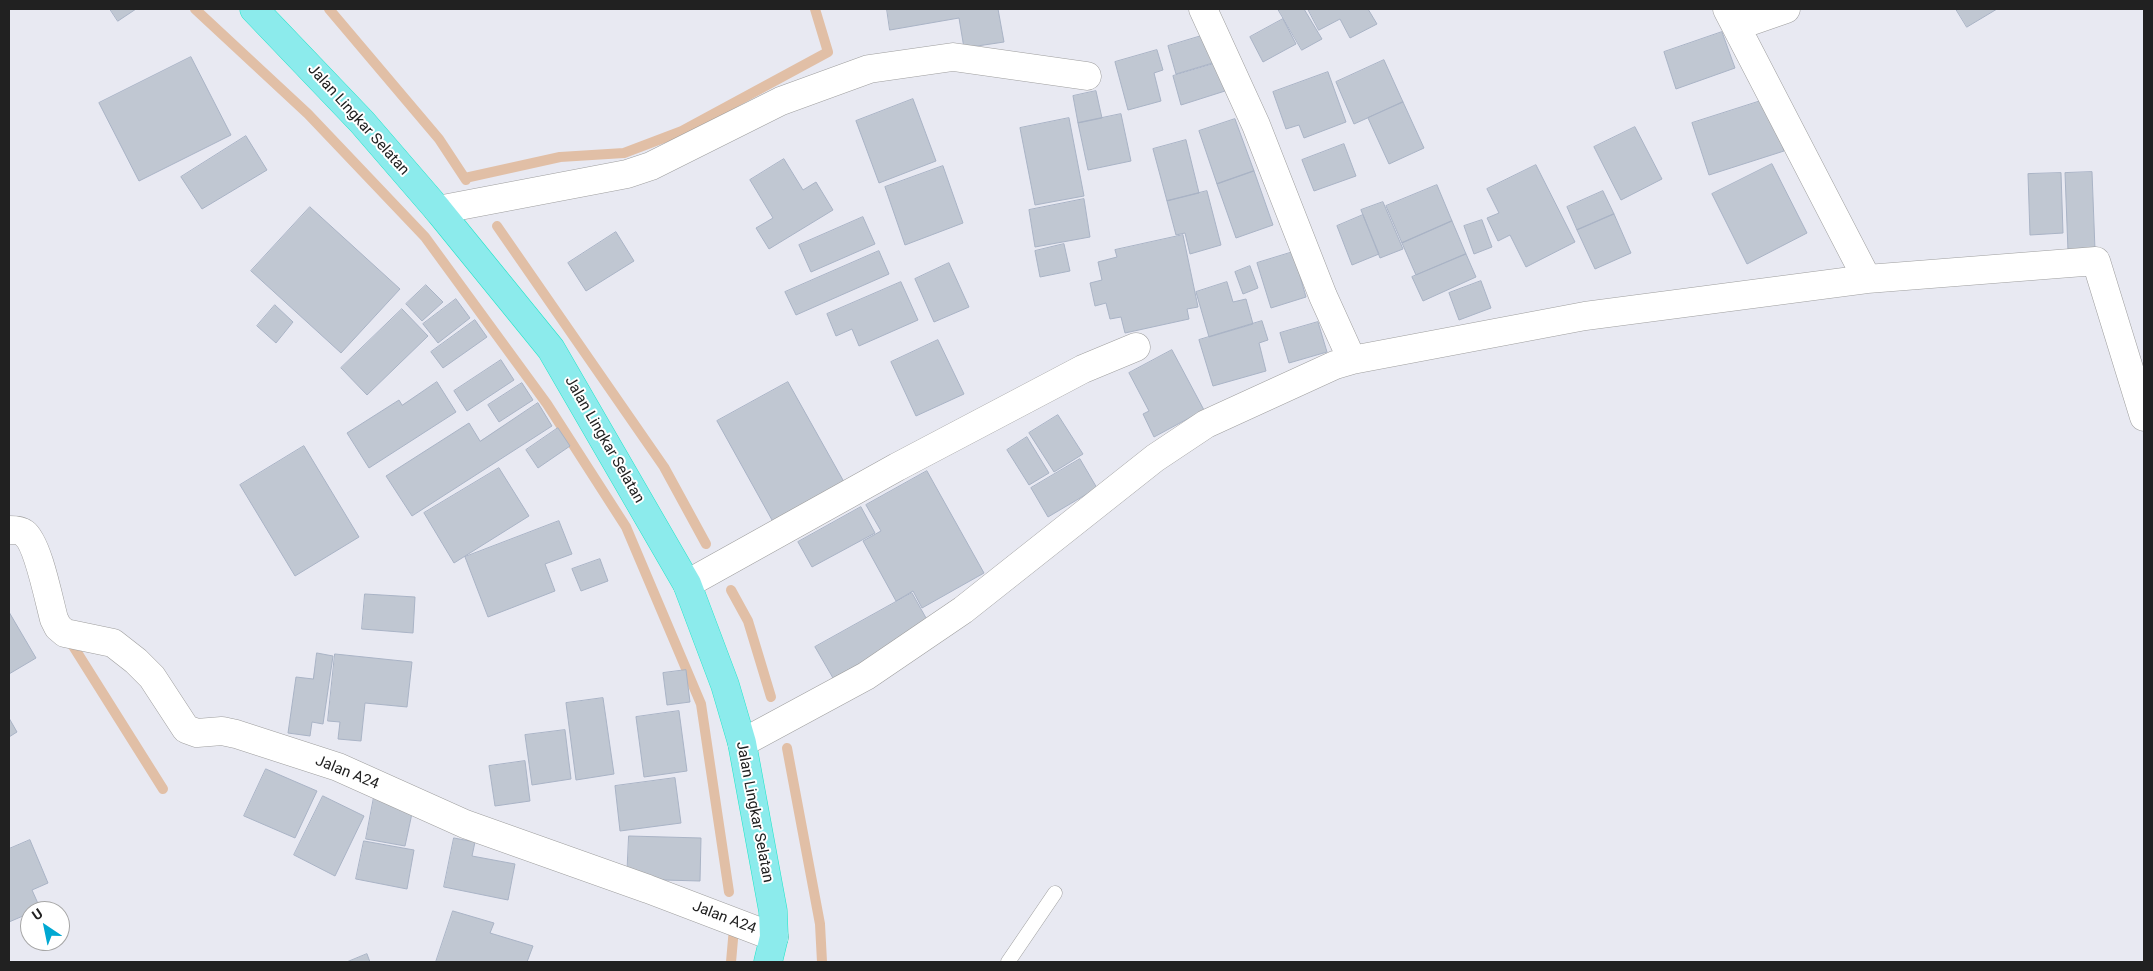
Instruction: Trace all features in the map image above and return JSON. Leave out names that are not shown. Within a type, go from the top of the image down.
[{"type":"highway","name":"Jalan Lingkar Selatan","points":[[254,9],[362,122],[438,210],[550,349],[687,584],[725,685],[742,743],[773,911],[771,949]]},
{"type":"street","points":[[1203,9],[1256,126],[1320,287],[1352,360]]},
{"type":"street","points":[[1786,9],[1732,17],[1867,279]]},
{"type":"street","points":[[438,210],[628,174],[651,166],[781,101],[869,69],[953,57],[1087,76]]},
{"type":"street","points":[[742,743],[866,676],[963,610],[1155,458],[1206,424],[1335,365],[1352,360],[1584,316],[1867,279],[2096,261],[2144,417]]},
{"type":"street","points":[[687,584],[897,467],[1083,370],[1136,346]]},
{"type":"street","name":"Jalan A24","points":[[9,530],[24,533],[31,541],[54,619],[58,626],[65,632],[113,642],[152,677],[186,729],[197,733],[222,731],[236,734],[338,768],[465,824],[648,889],[771,949]]},
{"type":"lane","points":[[1008,962],[1055,892]]},
{"type":"building","points":[[110,9],[136,9],[118,21]]},
{"type":"building","points":[[887,9],[998,9],[1004,42],[964,48],[959,18],[890,30]]},
{"type":"building","points":[[1278,9],[1304,9],[1322,39],[1302,50]]},
{"type":"building","points":[[1308,9],[1368,9],[1377,24],[1350,38],[1340,19],[1319,30]]},
{"type":"building","points":[[1956,9],[1997,9],[1967,27]]},
{"type":"building","points":[[1283,19],[1296,44],[1263,62],[1250,37]]},
{"type":"building","points":[[1722,32],[1735,68],[1676,89],[1664,52]]},
{"type":"building","points":[[1208,34],[1216,62],[1176,74],[1168,46]]},
{"type":"building","points":[[1157,50],[1163,70],[1154,73],[1161,101],[1128,110],[1115,62]]},
{"type":"building","points":[[191,57],[231,135],[139,181],[99,103]]},
{"type":"building","points":[[1384,60],[1403,102],[1354,124],[1336,82]]},
{"type":"building","points":[[1217,63],[1225,91],[1181,105],[1173,76]]},
{"type":"building","points":[[1328,72],[1346,122],[1304,138],[1299,125],[1286,129],[1273,92]]},
{"type":"building","points":[[1096,91],[1102,118],[1078,123],[1073,96]]},
{"type":"building","points":[[913,99],[936,161],[879,183],[856,121]]},
{"type":"building","points":[[1767,99],[1784,151],[1709,175],[1692,123]]},
{"type":"building","points":[[1403,102],[1424,148],[1389,164],[1368,118]]},
{"type":"building","points":[[1121,114],[1131,161],[1088,170],[1078,123]]},
{"type":"building","points":[[1069,118],[1084,196],[1035,205],[1020,128]]},
{"type":"building","points":[[1235,119],[1254,171],[1217,184],[1199,131]]},
{"type":"building","points":[[1635,127],[1662,179],[1621,200],[1594,147]]},
{"type":"building","points":[[246,136],[267,170],[202,209],[181,177]]},
{"type":"building","points":[[1186,140],[1199,193],[1167,201],[1153,149]]},
{"type":"building","points":[[1344,144],[1356,176],[1314,191],[1302,160]]},
{"type":"building","points":[[784,159],[803,190],[816,182],[833,210],[769,249],[756,228],[773,218],[750,180]]},
{"type":"building","points":[[1772,164],[1807,233],[1747,264],[1712,194]]},
{"type":"building","points":[[1536,165],[1575,242],[1526,267],[1510,235],[1498,241],[1487,218],[1499,213],[1487,189]]},
{"type":"building","points":[[943,166],[963,223],[905,245],[885,187]]},
{"type":"building","points":[[1254,171],[1273,225],[1236,238],[1217,184]]},
{"type":"building","points":[[2092,172],[2095,250],[2068,251],[2065,173]]},
{"type":"building","points":[[2061,173],[2063,233],[2030,235],[2028,174]]},
{"type":"building","points":[[1437,185],[1452,221],[1402,243],[1386,206]]},
{"type":"building","points":[[1207,191],[1221,245],[1190,254],[1185,233],[1176,235],[1167,201]]},
{"type":"building","points":[[1603,191],[1614,214],[1577,230],[1567,207]]},
{"type":"building","points":[[1084,199],[1090,237],[1035,247],[1029,210]]},
{"type":"building","points":[[1383,202],[1403,249],[1380,258],[1361,210]]},
{"type":"building","points":[[310,207],[400,289],[341,353],[251,271]]},
{"type":"building","points":[[1614,214],[1631,253],[1595,269],[1577,230]]},
{"type":"building","points":[[1363,215],[1379,254],[1352,265],[1337,226]]},
{"type":"building","points":[[863,217],[875,244],[811,272],[799,245]]},
{"type":"building","points":[[1482,220],[1492,247],[1474,254],[1464,226]]},
{"type":"building","points":[[1452,221],[1466,254],[1416,275],[1402,243]]},
{"type":"building","points":[[616,232],[634,261],[586,291],[568,263]]},
{"type":"building","points":[[1183,235],[1198,307],[1187,309],[1189,319],[1125,333],[1121,317],[1110,319],[1106,303],[1095,306],[1090,283],[1102,280],[1098,262],[1117,257],[1115,250]]},
{"type":"building","points":[[1064,244],[1070,271],[1040,277],[1035,251]]},
{"type":"building","points":[[879,251],[889,274],[796,315],[785,292]]},
{"type":"building","points":[[1293,252],[1306,297],[1271,308],[1257,263]]},
{"type":"building","points":[[1466,254],[1476,277],[1423,301],[1412,277]]},
{"type":"building","points":[[949,263],[969,307],[934,322],[915,279]]},
{"type":"building","points":[[1250,266],[1258,288],[1243,294],[1235,272]]},
{"type":"building","points":[[1481,281],[1491,308],[1459,320],[1449,293]]},
{"type":"building","points":[[901,282],[918,320],[859,346],[852,329],[836,336],[827,314]]},
{"type":"building","points":[[1227,282],[1233,302],[1246,299],[1253,324],[1209,337],[1196,292]]},
{"type":"building","points":[[426,285],[443,302],[422,321],[406,304]]},
{"type":"building","points":[[456,299],[470,318],[438,343],[423,324]]},
{"type":"building","points":[[275,305],[293,322],[276,343],[257,326]]},
{"type":"building","points":[[402,309],[428,336],[367,395],[341,368]]},
{"type":"building","points":[[475,320],[487,337],[443,368],[431,352]]},
{"type":"building","points":[[1262,321],[1268,340],[1259,343],[1266,371],[1213,386],[1199,340]]},
{"type":"building","points":[[1318,322],[1327,352],[1289,363],[1280,333]]},
{"type":"building","points":[[938,340],[964,394],[916,416],[891,362]]},
{"type":"building","points":[[1172,350],[1204,410],[1154,437],[1143,414],[1149,411],[1129,373]]},
{"type":"building","points":[[501,360],[514,380],[467,411],[454,391]]},
{"type":"building","points":[[437,382],[456,412],[369,468],[347,433],[399,400],[402,405]]},
{"type":"building","points":[[788,382],[848,489],[777,529],[717,421]]},
{"type":"building","points":[[522,383],[533,400],[499,422],[488,405]]},
{"type":"building","points":[[538,403],[552,426],[412,516],[386,476],[469,423],[480,441]]},
{"type":"building","points":[[1058,415],[1083,454],[1054,472],[1029,433]]},
{"type":"building","points":[[558,428],[570,446],[538,468],[526,450]]},
{"type":"building","points":[[1027,437],[1049,473],[1029,485],[1007,450]]},
{"type":"building","points":[[304,446],[359,537],[295,576],[240,485]]},
{"type":"building","points":[[1080,459],[1097,488],[1048,517],[1031,488]]},
{"type":"building","points":[[499,468],[529,516],[454,563],[424,513]]},
{"type":"building","points":[[927,471],[984,573],[922,608],[913,591],[896,601],[863,541],[881,531],[866,505]]},
{"type":"building","points":[[861,507],[875,533],[812,567],[798,542]]},
{"type":"building","points":[[559,521],[572,554],[545,564],[555,591],[488,617],[465,557]]},
{"type":"building","points":[[600,559],[608,581],[581,591],[572,569]]},
{"type":"building","points":[[912,593],[930,625],[833,678],[815,647]]},
{"type":"building","points":[[365,594],[415,597],[413,633],[362,629]]},
{"type":"building","points":[[9,612],[36,658],[9,674]]},
{"type":"building","points":[[317,653],[333,656],[323,724],[312,722],[310,736],[288,733],[296,677],[313,679]]},
{"type":"building","points":[[335,654],[412,662],[407,707],[365,703],[361,741],[338,739],[340,722],[328,721]]},
{"type":"building","points":[[686,670],[690,702],[667,705],[663,673]]},
{"type":"building","points":[[603,698],[614,774],[576,780],[566,703]]},
{"type":"building","points":[[679,711],[687,771],[644,777],[636,717]]},
{"type":"building","points":[[9,718],[17,732],[9,737]]},
{"type":"building","points":[[565,730],[571,779],[532,785],[525,735]]},
{"type":"building","points":[[525,761],[530,801],[495,806],[489,766]]},
{"type":"building","points":[[266,769],[317,791],[295,838],[244,816]]},
{"type":"building","points":[[675,778],[681,823],[620,831],[615,786]]},
{"type":"building","points":[[323,796],[364,816],[335,876],[294,855]]},
{"type":"building","points":[[374,797],[414,804],[405,846],[366,839]]},
{"type":"building","points":[[629,836],[701,838],[700,881],[627,879]]},
{"type":"building","points":[[454,838],[475,842],[472,856],[515,864],[508,900],[444,887]]},
{"type":"building","points":[[30,840],[48,883],[32,890],[37,901],[20,901],[20,917],[9,922],[9,849]]},
{"type":"building","points":[[364,841],[414,850],[407,889],[356,879]]},
{"type":"building","points":[[453,911],[494,923],[490,933],[533,946],[527,962],[436,962]]},
{"type":"building","points":[[367,954],[370,962],[347,962]]},
{"type":"waterway","points":[[195,9],[308,114],[425,237],[547,404],[626,527],[701,704],[729,892]]},
{"type":"waterway","points":[[329,9],[439,139],[466,180]]},
{"type":"waterway","points":[[465,178],[560,157],[624,153],[682,131],[828,52],[815,9]]},
{"type":"waterway","points":[[497,226],[664,467],[706,544]]},
{"type":"waterway","points":[[731,590],[748,621],[771,697]]},
{"type":"waterway","points":[[68,638],[163,789]]},
{"type":"waterway","points":[[787,748],[820,924],[822,962]]},
{"type":"waterway","points":[[731,962],[734,928]]}]
